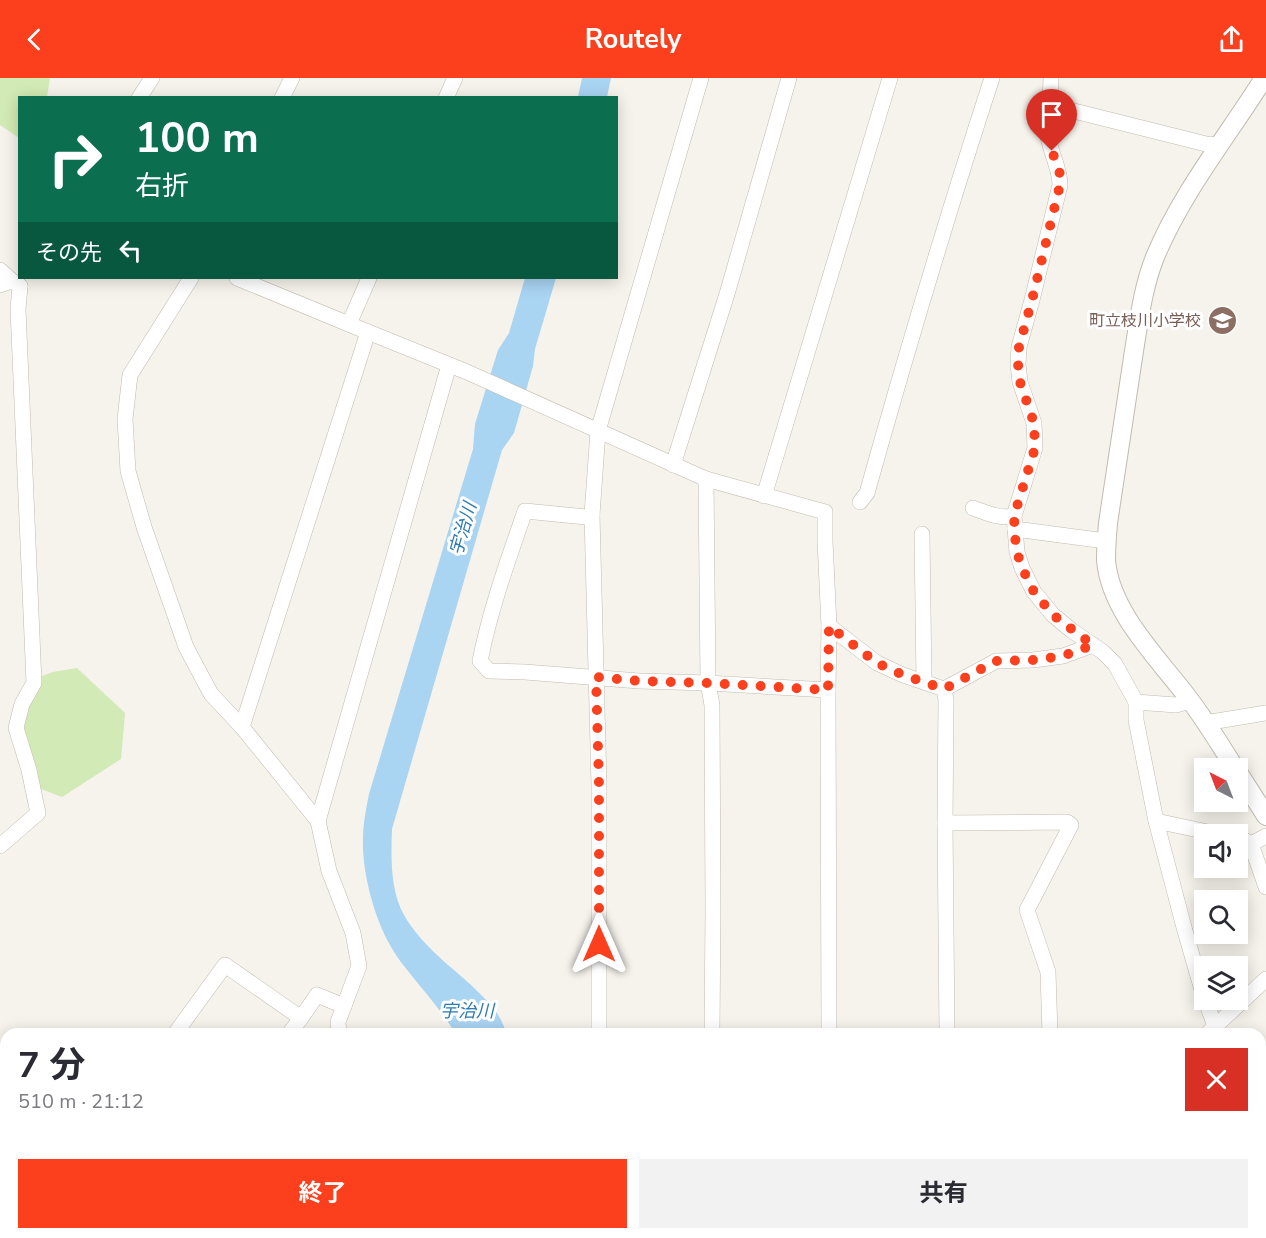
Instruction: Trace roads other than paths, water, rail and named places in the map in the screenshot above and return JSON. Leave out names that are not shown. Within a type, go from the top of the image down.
[{"type":"street","points":[[141,96],[152,78]]},
{"type":"street","points":[[283,96],[292,78]]},
{"type":"street","points":[[447,96],[455,78]]},
{"type":"street","points":[[599,1028],[599,785],[592,515],[598,431],[701,78]]},
{"type":"street","points":[[673,465],[727,294],[789,78]]},
{"type":"street","points":[[764,496],[890,78]]},
{"type":"street","points":[[860,502],[867,493],[942,232],[992,78]]},
{"type":"street","points":[[1051,78],[1047,130],[1060,174],[1060,185],[1019,347],[1020,382],[1034,423],[1035,448],[1014,522],[1017,552],[1034,592],[1053,615],[1103,652],[1115,664],[1136,702],[1136,720],[1156,820],[1194,962]]},
{"type":"street","points":[[1228,758],[1190,701],[1123,611],[1109,576],[1106,560],[1108,523],[1143,296],[1154,260],[1181,205],[1264,78]]},
{"type":"street","points":[[1050,105],[1219,146]]},
{"type":"street","points":[[0,270],[15,282],[18,309],[34,683],[22,704],[16,728],[29,770],[38,813],[0,846]]},
{"type":"street","points":[[190,279],[130,375],[124,419],[128,471],[144,527],[186,647],[211,694],[242,727],[318,821],[329,871],[353,933],[359,966],[338,1022],[338,1028]]},
{"type":"street","points":[[239,279],[467,372],[706,479],[825,512],[829,626],[829,1028]]},
{"type":"street","points":[[349,324],[369,279]]},
{"type":"street","points":[[242,727],[368,332]]},
{"type":"street","points":[[318,821],[449,365]]},
{"type":"street","points":[[706,479],[708,683],[712,705],[712,1028]]},
{"type":"street","points":[[973,508],[1014,522],[1107,543]]},
{"type":"street","points":[[592,515],[586,517],[525,511],[486,631],[480,661],[489,671],[828,690]]},
{"type":"street","points":[[922,534],[924,682]]},
{"type":"street","points":[[829,626],[877,663],[944,689],[996,661],[1063,656],[1093,645]]},
{"type":"street","points":[[944,689],[946,700],[947,1028]]},
{"type":"street","points":[[1136,702],[1176,705],[1190,701]]},
{"type":"street","points":[[1205,723],[1266,713]]},
{"type":"street","points":[[1248,788],[1266,816]]},
{"type":"street","points":[[1156,820],[1194,829]]},
{"type":"street","points":[[945,824],[1067,822],[1071,825],[1027,910],[1048,972],[1050,1028]]},
{"type":"street","points":[[1248,840],[1266,836]]},
{"type":"street","points":[[1248,849],[1266,887]]},
{"type":"street","points":[[179,1028],[225,965],[300,1018]]},
{"type":"street","points":[[1213,1028],[1266,979]]},
{"type":"street","points":[[293,1028],[317,995],[344,1006]]},
{"type":"street","points":[[1207,1010],[1211,1028]]},
{"type":"water","points":[[582,78],[611,78],[607,96],[578,96]]},
{"type":"water","name":"宇治川","points":[[525,279],[556,279],[514,433],[502,450],[392,829],[394,884],[404,915],[427,945],[487,1001],[504,1028],[452,1028],[400,961],[384,934],[367,880],[363,853],[364,828],[369,794],[473,449],[475,424],[498,350],[509,333]]},
{"type":"place","name":"町立枝川小学校","points":[[1222,320]]}]
